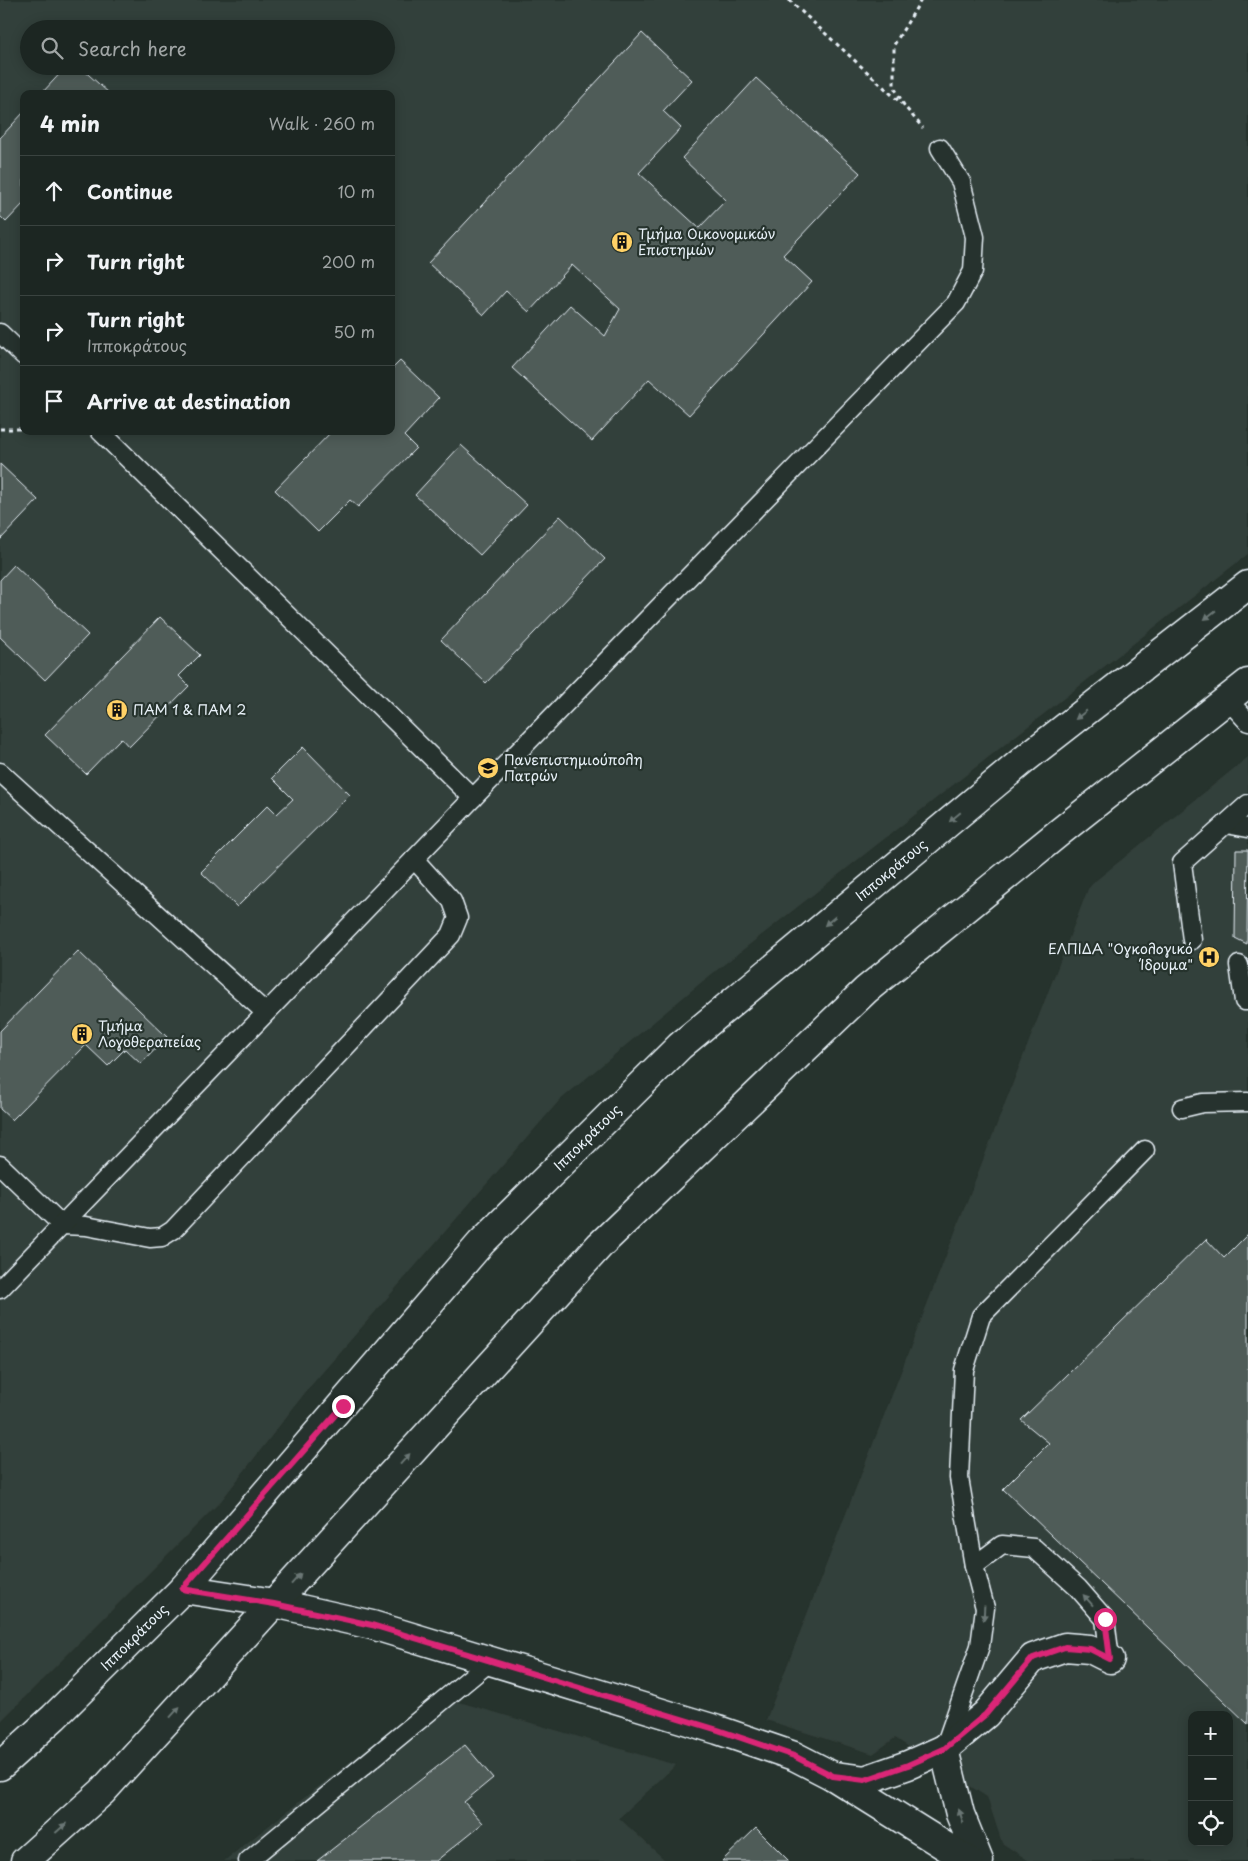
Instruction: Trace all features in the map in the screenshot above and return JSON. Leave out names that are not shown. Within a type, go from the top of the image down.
[{"type":"street","name":"Ιπποκράτους","points":[[0,1766],[54,1717],[182,1589],[481,1243],[680,1046],[1026,758],[1248,585]]},
{"type":"street","points":[[25,1861],[102,1792],[600,1245],[866,990],[1238,692]]},
{"type":"street","points":[[182,1589],[274,1604],[372,1625],[492,1660],[727,1733],[794,1756],[833,1776],[969,1861]]},
{"type":"street","points":[[833,1776],[865,1780],[908,1765],[944,1749],[986,1714],[1033,1658],[1065,1647],[1090,1649],[1110,1659]]},
{"type":"street","points":[[944,1749],[960,1814],[979,1861]]},
{"type":"lane","points":[[0,1288],[472,798],[956,303],[974,271],[975,237],[961,182],[940,148]]},
{"type":"lane","points":[[0,333],[20,352]]},
{"type":"lane","points":[[104,435],[472,798]]},
{"type":"lane","points":[[1238,692],[1248,722]]},
{"type":"lane","points":[[0,772],[265,1012]]},
{"type":"lane","points":[[1192,940],[1182,863],[1248,804]]},
{"type":"lane","points":[[1226,824],[1248,828]]},
{"type":"lane","points":[[0,1165],[62,1225],[86,1226],[150,1238],[162,1237],[173,1230],[451,935],[458,918],[452,901],[414,859]]},
{"type":"lane","points":[[1238,966],[1244,1001],[1248,1001]]},
{"type":"lane","points":[[1182,1108],[1203,1103],[1248,1102]]},
{"type":"lane","points":[[944,1749],[980,1646],[985,1608],[974,1566],[960,1478],[964,1370],[981,1316],[1144,1150]]},
{"type":"lane","points":[[974,1566],[1002,1546],[1034,1548],[1078,1588],[1105,1619],[1110,1659]]},
{"type":"lane","points":[[248,1861],[492,1660]]},
{"type":"path","points":[[789,0],[904,106],[940,148]]},
{"type":"path","points":[[904,106],[894,87],[894,46],[921,0]]},
{"type":"path","points":[[0,429],[20,429]]},
{"type":"shaded area","name":"Πανεπιστημιούπολη Πατρών","points":[[0,0],[1248,0],[1248,554],[703,981],[559,1101],[308,1389],[221,1501],[0,1722]]},
{"type":"shaded area","points":[[1248,757],[1248,1861],[1029,1861],[1002,1843],[987,1797],[895,1738],[873,1754],[766,1720],[1088,889],[1094,882]]},
{"type":"shaded area","points":[[435,1695],[676,1765],[619,1818],[666,1861],[224,1861]]},
{"type":"building","name":"Τμήμα Οικονομικών Επιστημών","points":[[642,33],[692,80],[663,111],[681,128],[639,173],[699,228],[726,200],[682,158],[756,78],[860,173],[783,255],[812,282],[689,415],[649,379],[592,441],[512,368],[570,305],[605,336],[620,309],[572,265],[529,312],[506,291],[484,315],[428,263]]},
{"type":"building","points":[[59,75],[89,75],[106,90],[45,90]]},
{"type":"building","points":[[20,116],[20,207],[6,222],[0,216],[0,138]]},
{"type":"building","points":[[400,361],[439,398],[404,436],[416,448],[358,507],[350,500],[318,532],[275,490],[328,435],[395,435],[395,366]]},
{"type":"building","points":[[461,445],[527,505],[480,555],[415,495]]},
{"type":"building","points":[[0,464],[38,500],[0,540]]},
{"type":"building","points":[[560,516],[605,559],[486,683],[441,640]]},
{"type":"building","points":[[14,565],[88,635],[45,680],[0,637],[0,580]]},
{"type":"building","name":"ΠΑΜ 1 & ΠΑΜ 2","points":[[160,617],[200,655],[179,676],[189,686],[129,747],[121,738],[86,774],[45,735]]},
{"type":"building","points":[[303,747],[350,795],[237,907],[201,872],[268,805],[277,814],[293,799],[272,778]]},
{"type":"building","points":[[1236,850],[1248,850],[1247,944],[1235,938]]},
{"type":"building","name":"Τμήμα Λογοθεραπείας","points":[[78,951],[167,1037],[141,1064],[125,1049],[108,1066],[86,1045],[12,1120],[0,1109],[0,1031]]},
{"type":"building","points":[[1248,1234],[1248,1724],[1003,1489],[1049,1443],[1021,1420],[1206,1239],[1224,1258]]},
{"type":"building","points":[[465,1745],[493,1778],[464,1802],[483,1823],[436,1861],[317,1861]]},
{"type":"building","points":[[756,1828],[789,1861],[722,1861]]},
{"type":"place","name":"Τμήμα Οικονομικών Επιστημών","points":[[622,242]]},
{"type":"place","name":"ΠΑΜ 1 & ΠΑΜ 2","points":[[117,710]]},
{"type":"place","name":"Πανεπιστημιούπολη Πατρών","points":[[488,768]]},
{"type":"place","name":"ΕΛΠΙΔΑ \"Ογκολογικό Ίδρυμα\"","points":[[1209,957]]},
{"type":"place","name":"Τμήμα Λογοθεραπείας","points":[[82,1034]]},
{"type":"route","points":[[343,1406],[182,1589],[274,1604],[372,1625],[492,1660],[620,1702],[718,1730],[794,1756],[833,1776],[865,1780],[931,1756],[944,1749],[986,1714],[1033,1658],[1065,1647],[1090,1649],[1110,1659],[1105,1619]]}]
